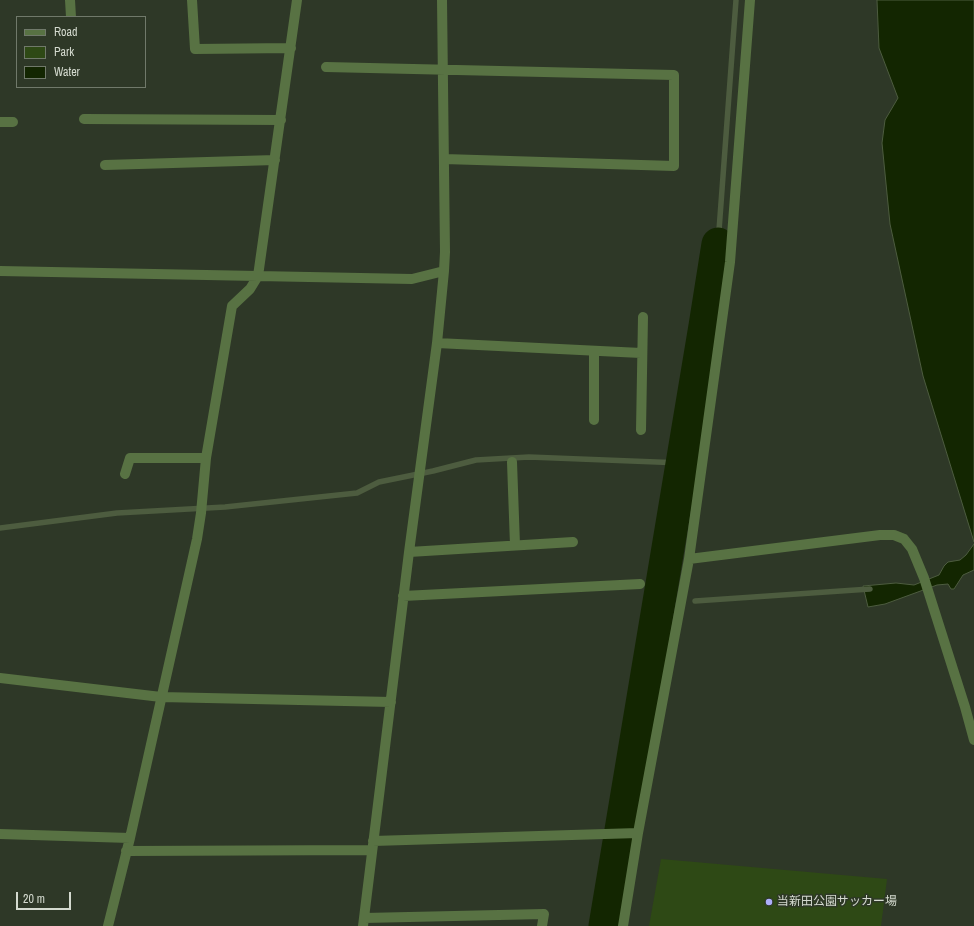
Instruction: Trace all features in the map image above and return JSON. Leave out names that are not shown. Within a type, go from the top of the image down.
[{"type":"street","points":[[70,0],[71,16]]},
{"type":"street","points":[[192,0],[195,49],[291,48]]},
{"type":"street","points":[[108,926],[130,838],[202,509],[206,458],[232,306],[250,289],[258,276],[297,0]]},
{"type":"street","points":[[442,0],[444,271],[437,343],[409,552],[363,922],[544,914],[542,926]]},
{"type":"street","points":[[623,926],[634,833],[689,559],[730,262],[750,0]]},
{"type":"street","points":[[326,66],[674,74],[674,166],[444,159]]},
{"type":"street","points":[[84,119],[281,120]]},
{"type":"street","points":[[0,122],[13,122]]},
{"type":"street","points":[[105,165],[275,160]]},
{"type":"street","points":[[0,271],[412,279],[444,271]]},
{"type":"street","points":[[641,430],[641,353],[643,317]]},
{"type":"street","points":[[437,343],[641,353]]},
{"type":"street","points":[[594,351],[594,420]]},
{"type":"street","points":[[125,474],[130,458],[206,458]]},
{"type":"street","points":[[512,462],[515,545]]},
{"type":"street","points":[[689,559],[880,535],[894,535],[904,539],[912,549],[924,578],[965,706],[974,740]]},
{"type":"street","points":[[409,552],[573,542]]},
{"type":"street","points":[[404,596],[640,584]]},
{"type":"street","points":[[0,678],[161,697],[391,702]]},
{"type":"street","points":[[126,851],[372,846],[634,833]]},
{"type":"street","points":[[0,834],[130,838]]},
{"type":"green space","name":"当新田公園サッカー場","points":[[661,859],[887,879],[881,926],[649,926]]},
{"type":"water","points":[[877,0],[974,0],[974,542],[923,376],[890,224],[882,143],[885,120],[898,98],[879,48]]},
{"type":"water","points":[[974,544],[974,570],[963,575],[954,589],[951,589],[948,584],[937,585],[885,604],[868,607],[863,586],[896,583],[914,585],[939,575],[948,562],[960,560],[966,555]]},
{"type":"waterway","points":[[718,244],[736,0]]},
{"type":"waterway","points":[[605,926],[718,244]]},
{"type":"waterway","points":[[0,528],[117,513],[225,507],[357,493],[379,482],[433,471],[476,460],[529,457],[682,463]]},
{"type":"waterway","points":[[695,601],[870,589]]},
{"type":"waterway","points":[[659,603],[672,603]]},
{"type":"place","name":"当新田公園サッカー場","points":[[769,902]]}]
